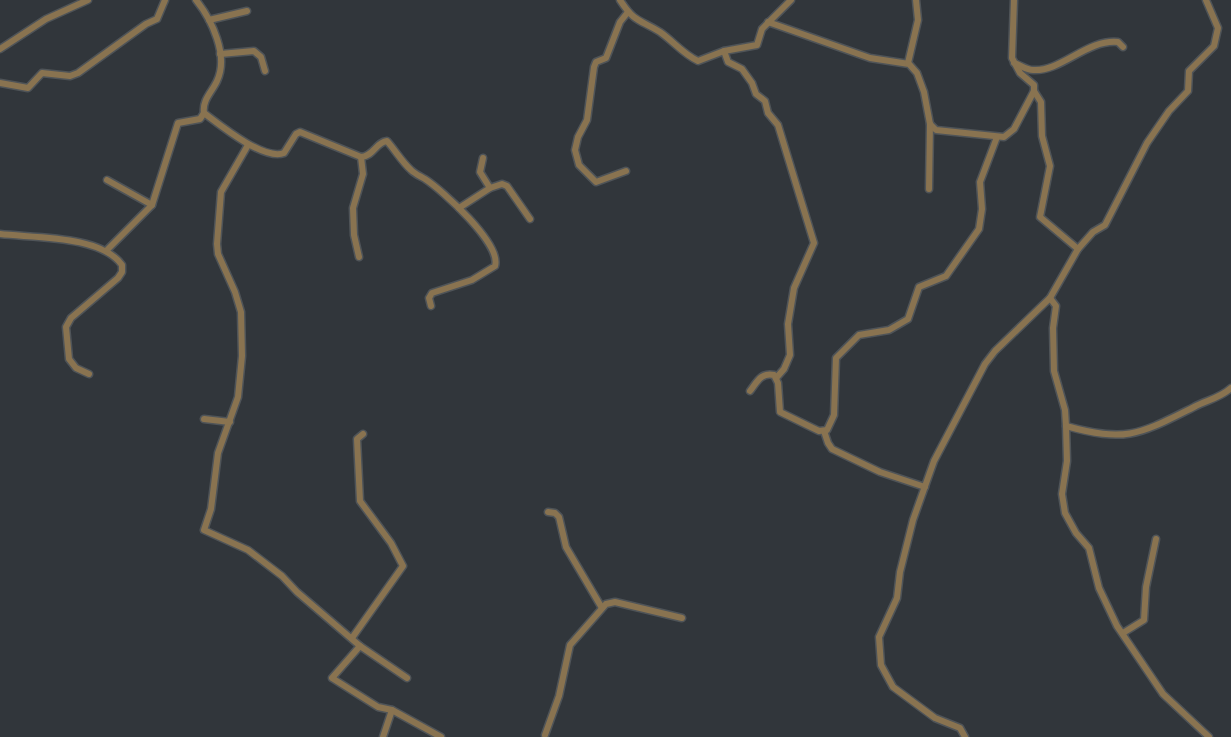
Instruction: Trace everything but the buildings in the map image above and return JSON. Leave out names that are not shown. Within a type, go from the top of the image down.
[{"type":"street","points":[[0,49],[46,19],[88,0]]},
{"type":"street","points":[[0,83],[28,88],[42,73],[70,76],[78,73],[146,24],[156,19],[165,0]]},
{"type":"street","points":[[107,250],[152,205],[166,166],[175,127],[180,122],[200,119],[204,113],[204,106],[220,75],[222,65],[220,54],[209,20],[196,0]]},
{"type":"street","points":[[620,0],[628,12],[641,24],[660,32],[695,60],[724,51],[757,45],[762,28],[791,0]]},
{"type":"street","points":[[908,63],[918,20],[916,0]]},
{"type":"street","points":[[930,124],[939,131],[1004,137],[1014,129],[1034,91],[1034,85],[1020,73],[1012,58],[1014,0]]},
{"type":"street","points":[[965,737],[960,728],[935,718],[893,687],[881,665],[880,632],[897,598],[900,572],[911,528],[934,461],[985,364],[995,351],[1050,298],[1078,249],[1093,232],[1105,225],[1147,143],[1169,111],[1188,91],[1189,71],[1214,46],[1218,28],[1206,0]]},
{"type":"street","points":[[209,20],[248,11]]},
{"type":"street","points":[[626,171],[596,182],[579,165],[575,150],[578,137],[587,120],[596,62],[606,58],[620,22],[628,12]]},
{"type":"street","points":[[768,22],[870,58],[908,63],[917,73],[924,92],[930,124],[929,190]]},
{"type":"street","points":[[1014,63],[1035,70],[1058,63],[1083,50],[1108,43],[1118,42],[1123,47]]},
{"type":"street","points":[[220,54],[254,51],[261,57],[265,70]]},
{"type":"street","points":[[724,51],[728,62],[742,69],[752,83],[756,94],[764,101],[768,113],[778,125],[814,243],[794,288],[788,324],[790,356],[784,369],[777,376],[780,412],[819,431],[830,428],[834,416],[835,364],[838,355],[850,346],[859,335],[888,330],[908,319],[919,287],[946,276],[978,229],[982,209],[980,182],[997,136]]},
{"type":"street","points":[[1034,91],[1041,102],[1042,136],[1050,166],[1040,217],[1078,249]]},
{"type":"street","points":[[204,113],[248,146],[282,154],[296,134],[300,132],[361,157],[370,155],[380,143],[387,141],[412,172],[425,179],[459,208],[486,241],[496,263],[492,269],[472,280],[432,293],[429,298],[431,306]]},
{"type":"street","points":[[248,146],[223,186],[217,244],[218,254],[235,292],[241,312],[242,356],[240,388],[218,453],[211,509],[204,530],[248,550],[360,646],[407,678]]},
{"type":"street","points":[[359,257],[354,234],[353,208],[358,199],[363,174],[361,157]]},
{"type":"street","points":[[483,158],[480,172],[490,188]]},
{"type":"street","points":[[107,180],[152,205]]},
{"type":"street","points":[[459,208],[497,184],[507,186],[530,219]]},
{"type":"street","points":[[0,234],[64,240],[107,250],[120,261],[123,268],[122,272],[113,283],[71,318],[66,327],[69,359],[76,368],[89,374]]},
{"type":"street","points":[[1050,298],[1056,308],[1053,328],[1054,371],[1065,410],[1067,461],[1062,494],[1065,514],[1076,533],[1088,548],[1099,588],[1123,633],[1163,694],[1209,737]]},
{"type":"street","points":[[750,391],[760,376],[768,374],[777,376]]},
{"type":"street","points":[[1066,426],[1109,436],[1136,434],[1217,398],[1231,388]]},
{"type":"street","points":[[204,418],[230,422]]},
{"type":"street","points":[[824,431],[828,444],[832,449],[880,472],[925,487]]},
{"type":"street","points":[[352,638],[403,566],[391,544],[371,519],[359,499],[357,440],[363,434]]},
{"type":"street","points":[[548,512],[555,513],[559,518],[566,547],[602,608]]},
{"type":"street","points":[[1123,633],[1144,620],[1146,587],[1156,538]]},
{"type":"street","points":[[546,736],[560,694],[570,644],[606,604],[615,602],[682,618]]},
{"type":"street","points":[[360,646],[332,678],[378,707],[392,710],[441,737]]},
{"type":"street","points":[[383,737],[392,710]]}]
